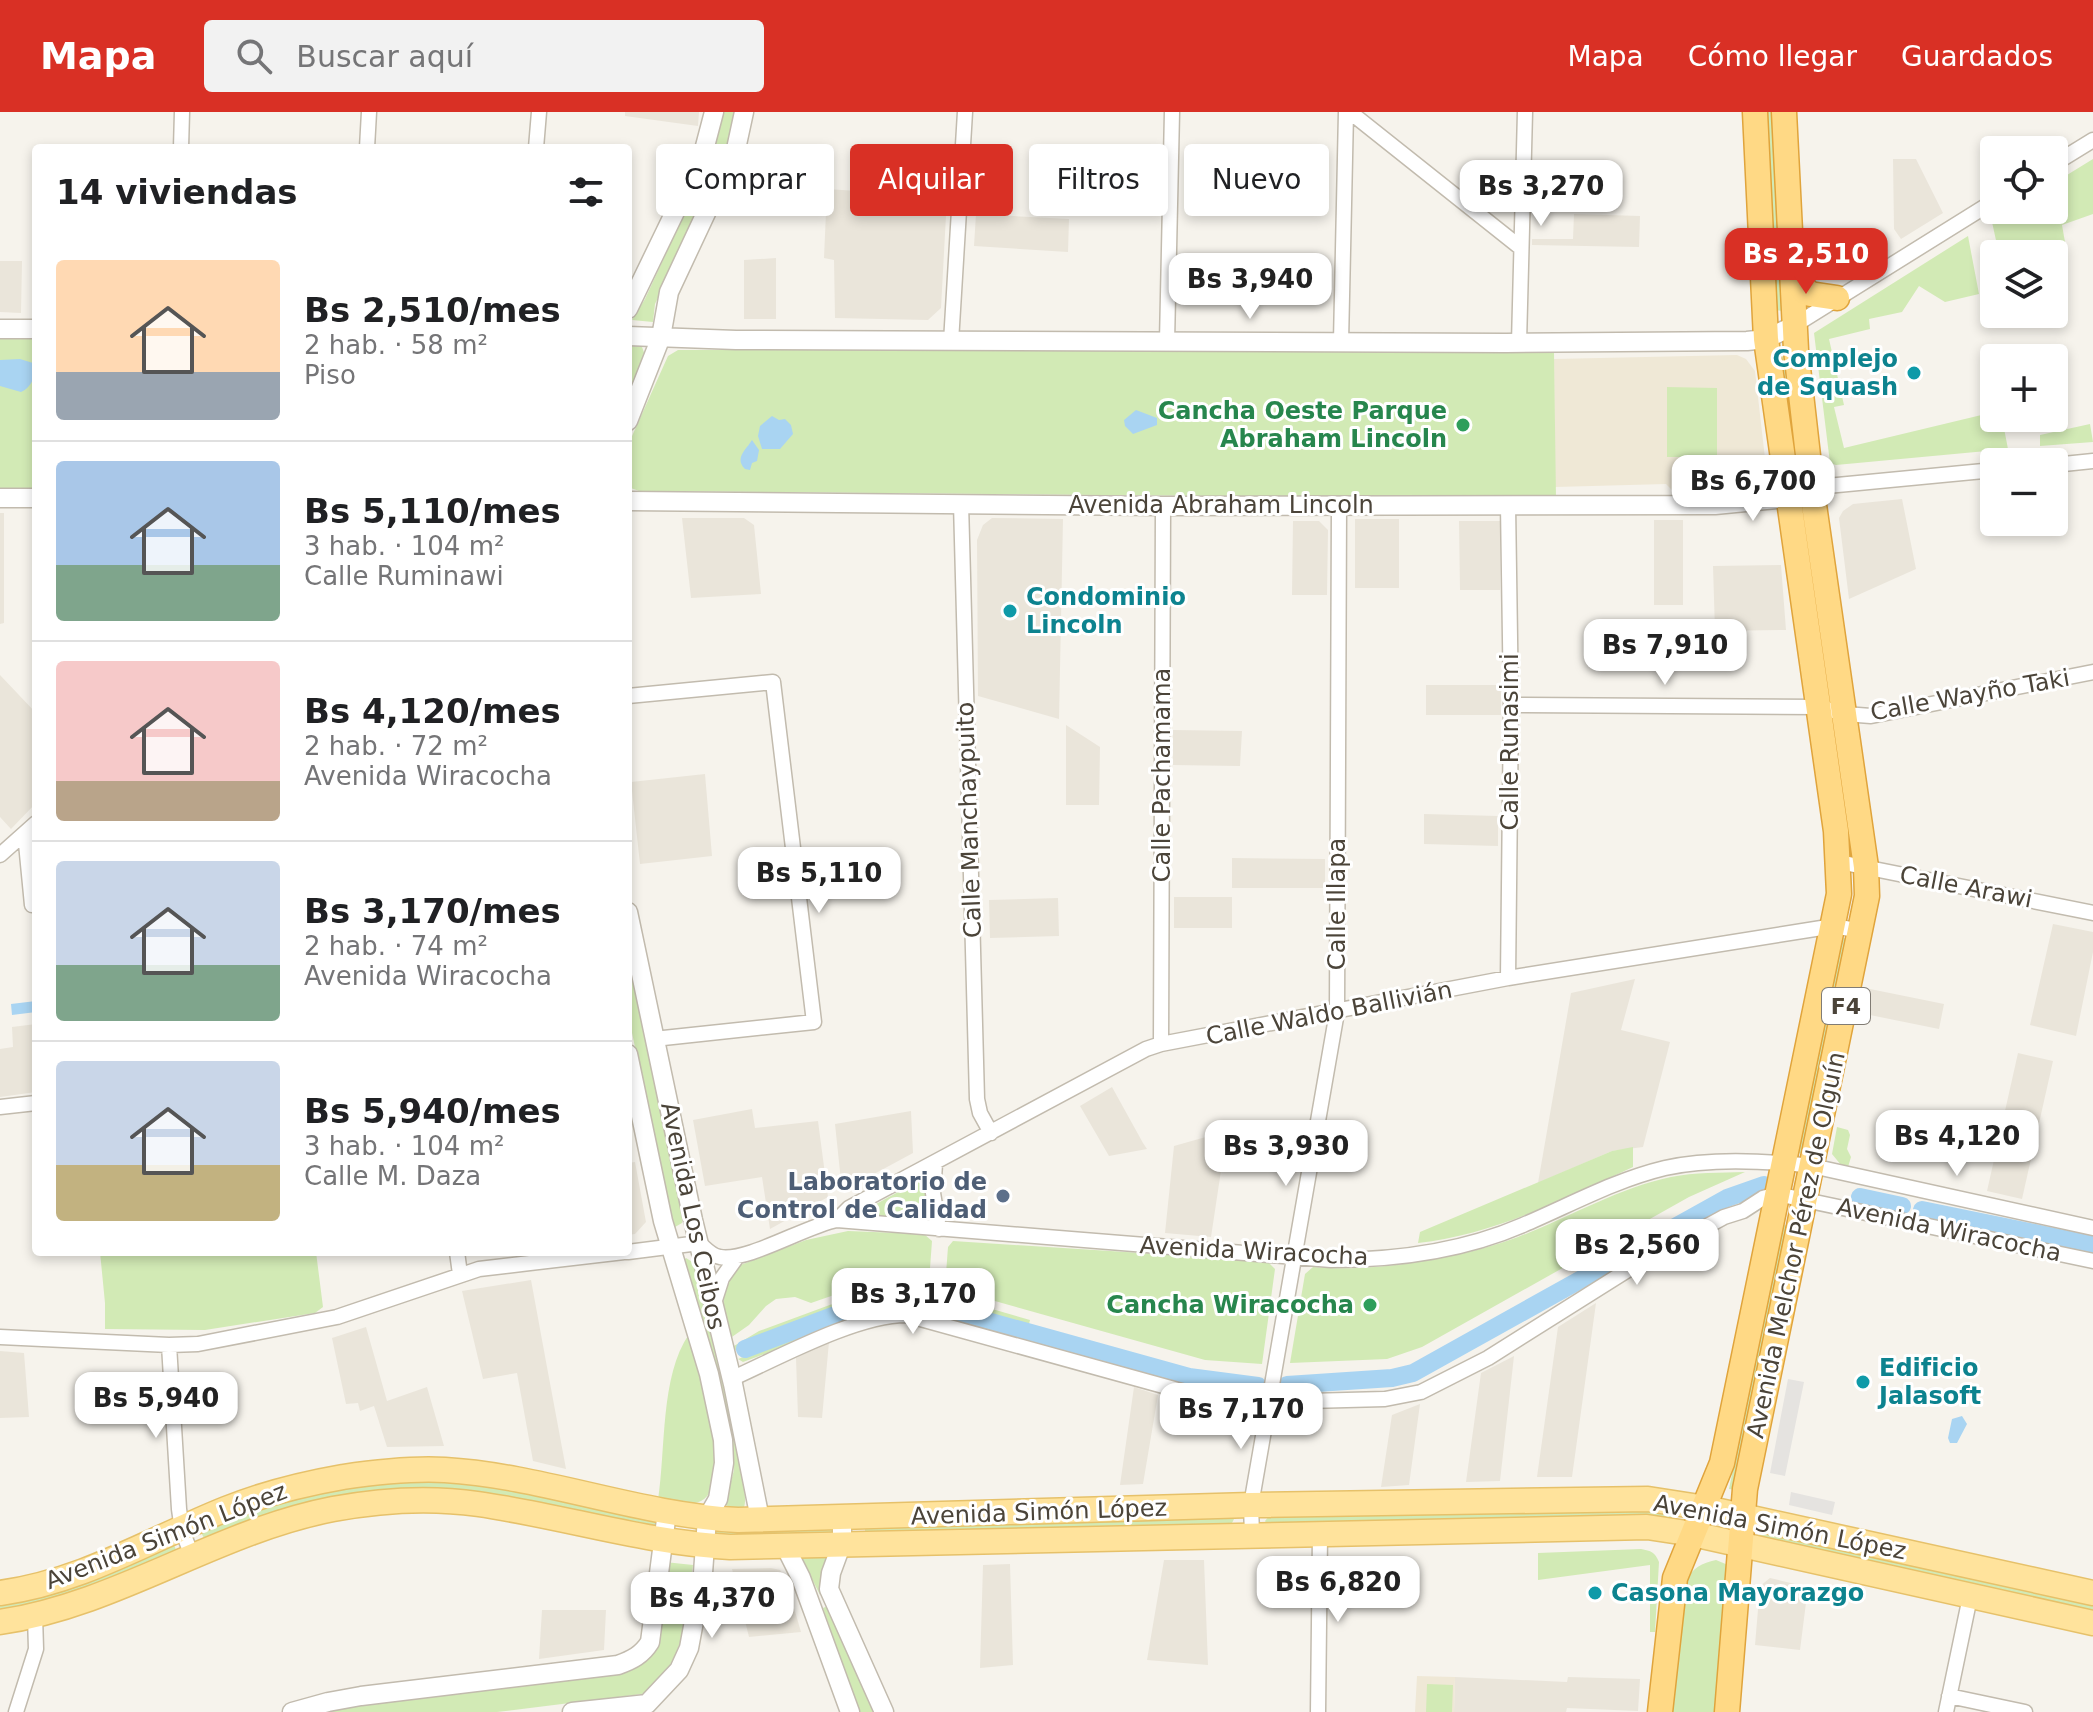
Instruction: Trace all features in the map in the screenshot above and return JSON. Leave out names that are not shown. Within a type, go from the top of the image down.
[{"type":"highway","name":"Avenida Melchor Pérez de Olguín","points":[[1660,1712],[1675,1578],[1722,1463],[1839,894],[1839,862],[1819,707],[1766,339],[1755,112]]},
{"type":"highway","name":"Avenida Melchor Pérez de Olguín","points":[[1727,1712],[1749,1468],[1867,896],[1866,867],[1812,491],[1795,325],[1784,112]]},
{"type":"highway","points":[[1792,276],[1810,294],[1837,298]]},
{"type":"main road","name":"Avenida Simón López","points":[[0,1593],[107,1564],[254,1498],[341,1478],[416,1469],[485,1474],[707,1518],[1648,1499],[1706,1508],[2093,1593]]},
{"type":"main road","name":"Avenida Simón López","points":[[0,1622],[80,1604],[254,1530],[333,1509],[403,1500],[476,1504],[705,1546],[1647,1527],[1693,1534],[2093,1623]]},
{"type":"street","points":[[181,144],[182,112]]},
{"type":"street","points":[[367,144],[369,112]]},
{"type":"street","points":[[536,144],[539,112]]},
{"type":"street","points":[[632,301],[703,154],[714,112]]},
{"type":"street","points":[[632,411],[661,337],[669,292],[736,149],[744,112]]},
{"type":"street","points":[[951,342],[965,112]]},
{"type":"street","points":[[1167,342],[1172,112]]},
{"type":"street","points":[[1341,342],[1348,112]]},
{"type":"street","points":[[1348,112],[1521,248]]},
{"type":"street","points":[[1519,343],[1525,112]]},
{"type":"street","points":[[2068,155],[2093,140]]},
{"type":"street","points":[[632,336],[951,342],[1519,343],[1766,339],[1795,325],[1980,210]]},
{"type":"street","points":[[0,329],[32,329]]},
{"type":"street","points":[[2068,464],[2093,461]]},
{"type":"street","points":[[1812,491],[1827,486],[1980,471]]},
{"type":"street","name":"Avenida Abraham Lincoln","points":[[632,501],[1163,506],[1715,505],[1787,498],[1812,491]]},
{"type":"street","points":[[0,498],[32,498]]},
{"type":"street","name":"Calle Manchaypuito","points":[[961,503],[977,1099],[980,1113],[991,1133]]},
{"type":"street","name":"Calle Runasimi","points":[[1508,505],[1511,705],[1508,978]]},
{"type":"street","name":"Calle Pachamama","points":[[1161,1044],[1163,506]]},
{"type":"street","name":"Calle Illapa","points":[[1252,1535],[1251,1505],[1337,1012],[1339,506]]},
{"type":"street","name":"Calle Wayño Taki","points":[[1511,705],[1819,707],[1845,714],[1871,716],[2093,672]]},
{"type":"street","points":[[632,696],[773,682],[814,1022],[654,1039]]},
{"type":"street","points":[[0,855],[30,828]]},
{"type":"street","points":[[30,828],[32,905]]},
{"type":"street","name":"Calle Arawi","points":[[1839,862],[2093,913]]},
{"type":"street","name":"Calle Waldo Ballivián","points":[[837,1220],[849,1208],[1146,1049],[1161,1044],[1508,978],[1834,926],[1861,931]]},
{"type":"street","name":"Avenida Los Ceibos","points":[[632,932],[760,1519]]},
{"type":"street","name":"Avenida Los Ceibos","points":[[632,1072],[670,1246],[702,1350],[723,1440],[723,1481],[718,1499],[707,1518],[703,1573],[689,1648],[679,1670],[645,1708]]},
{"type":"street","points":[[0,1107],[32,1103]]},
{"type":"street","name":"Avenida Wiracocha","points":[[737,1257],[820,1223],[837,1220],[1293,1257],[1367,1260],[1472,1244],[1521,1227],[1637,1176],[1694,1164],[1783,1163],[1812,1166],[2093,1228]]},
{"type":"street","points":[[935,1164],[933,1193],[939,1229]]},
{"type":"street","points":[[731,1379],[817,1340],[888,1315],[906,1315],[1196,1395],[1269,1402],[1385,1399],[1421,1392],[1488,1358],[1668,1247],[1763,1198],[1777,1194]]},
{"type":"street","name":"Avenida Wiracocha","points":[[1777,1194],[2093,1261]]},
{"type":"street","points":[[632,1251],[699,1243],[709,1253],[720,1257],[737,1257]]},
{"type":"street","points":[[458,1256],[460,1274]]},
{"type":"street","points":[[0,1337],[198,1344],[323,1320],[479,1269],[591,1256]]},
{"type":"street","points":[[714,1305],[722,1278],[737,1257]]},
{"type":"street","points":[[169,1345],[179,1509],[182,1530],[192,1556]]},
{"type":"street","points":[[292,1712],[361,1696],[618,1665],[631,1660],[644,1652],[650,1642],[667,1512]]},
{"type":"street","points":[[842,1517],[842,1543],[831,1573],[831,1595],[884,1712]]},
{"type":"street","points":[[1318,1712],[1320,1535]]},
{"type":"street","points":[[785,1546],[801,1578],[850,1712]]},
{"type":"street","points":[[811,1605],[831,1595]]},
{"type":"street","points":[[1946,1712],[1970,1597]]},
{"type":"street","points":[[16,1712],[36,1649],[35,1616]]},
{"type":"street","points":[[1949,1696],[2025,1712]]},
{"type":"street","points":[[572,1712],[645,1708]]},
{"type":"shaded area","points":[[625,112],[699,112],[698,126],[625,116]]},
{"type":"shaded area","points":[[1893,159],[1916,159],[1943,213],[1901,239],[1894,229]]},
{"type":"shaded area","points":[[834,189],[850,191],[850,216],[946,216],[941,308],[928,320],[835,318],[834,260],[824,258],[826,216],[834,216]]},
{"type":"shaded area","points":[[1574,214],[1640,216],[1639,247],[1532,245],[1532,239],[1573,239]]},
{"type":"shaded area","points":[[976,216],[1069,219],[1068,252],[974,246]]},
{"type":"shaded area","points":[[776,258],[776,319],[744,319],[744,260]]},
{"type":"shaded area","points":[[0,261],[22,261],[21,313],[0,312]]},
{"type":"shaded area","points":[[1737,355],[1746,359],[1755,371],[1766,467],[1764,478],[1714,488],[1672,490],[1666,484],[1555,487],[1554,359]]},
{"type":"shaded area","points":[[1902,499],[1916,569],[1849,599],[1839,518],[1853,504]]},
{"type":"shaded area","points":[[0,513],[4,513],[4,623],[0,624]]},
{"type":"shaded area","points":[[682,518],[744,518],[754,525],[761,594],[691,598]]},
{"type":"shaded area","name":"Condominio Lincoln","points":[[992,518],[1063,519],[1059,719],[978,696],[977,540],[983,525]]},
{"type":"shaded area","points":[[1355,519],[1399,519],[1399,588],[1355,588]]},
{"type":"shaded area","points":[[1654,520],[1683,520],[1683,605],[1654,605]]},
{"type":"shaded area","points":[[1293,521],[1319,521],[1328,530],[1327,595],[1292,595]]},
{"type":"shaded area","points":[[1459,521],[1500,521],[1500,590],[1460,590]]},
{"type":"shaded area","points":[[1781,565],[1786,630],[1715,631],[1713,566]]},
{"type":"shaded area","points":[[0,675],[32,709],[32,807],[11,829],[0,817]]},
{"type":"shaded area","points":[[1426,685],[1501,685],[1501,715],[1426,715]]},
{"type":"shaded area","points":[[1066,725],[1100,747],[1099,805],[1066,805]]},
{"type":"shaded area","points":[[1173,730],[1242,731],[1240,766],[1173,765]]},
{"type":"shaded area","points":[[705,774],[712,856],[640,864],[632,782]]},
{"type":"shaded area","points":[[1424,814],[1498,816],[1498,846],[1424,844]]},
{"type":"shaded area","points":[[1232,858],[1325,859],[1325,888],[1232,888]]},
{"type":"shaded area","points":[[1174,897],[1232,897],[1232,928],[1174,928]]},
{"type":"shaded area","points":[[1058,898],[1059,936],[990,938],[989,900]]},
{"type":"shaded area","points":[[2053,924],[2093,932],[2093,952],[2076,1036],[2030,1025]]},
{"type":"shaded area","points":[[1635,979],[1621,1030],[1670,1042],[1643,1147],[1612,1151],[1538,1183],[1571,993]]},
{"type":"shaded area","points":[[1870,989],[1944,1004],[1939,1029],[1865,1014]]},
{"type":"shaded area","points":[[32,1024],[32,1093],[0,1097],[0,1049],[13,1047],[12,1027]]},
{"type":"shaded area","points":[[2018,1053],[2053,1061],[2022,1199],[1987,1191]]},
{"type":"shaded area","points":[[1112,1087],[1147,1149],[1109,1156],[1080,1106]]},
{"type":"shaded area","points":[[752,1109],[755,1128],[818,1121],[828,1197],[770,1229],[762,1177],[705,1186],[693,1120]]},
{"type":"shaded area","points":[[911,1111],[913,1153],[850,1187],[841,1181],[835,1124]]},
{"type":"shaded area","points":[[1227,1131],[1211,1237],[1165,1233],[1174,1146]]},
{"type":"shaded area","points":[[632,1162],[635,1162],[646,1222],[632,1234]]},
{"type":"shaded area","points":[[531,1280],[566,1469],[533,1461],[517,1373],[483,1379],[462,1291]]},
{"type":"shaded area","points":[[1596,1303],[1572,1477],[1537,1477],[1558,1327]]},
{"type":"shaded area","points":[[366,1327],[387,1401],[427,1387],[444,1446],[387,1447],[374,1406],[360,1411],[358,1403],[346,1404],[332,1338]]},
{"type":"shaded area","points":[[829,1342],[822,1418],[798,1417],[796,1358]]},
{"type":"shaded area","points":[[0,1351],[24,1353],[29,1417],[0,1418]]},
{"type":"shaded area","points":[[1514,1356],[1500,1481],[1466,1482],[1481,1373]]},
{"type":"shaded area","points":[[1788,1379],[1804,1382],[1785,1476],[1770,1473]]},
{"type":"shaded area","points":[[1134,1387],[1158,1395],[1143,1484],[1120,1485]]},
{"type":"shaded area","points":[[1420,1404],[1409,1485],[1381,1487],[1392,1415]]},
{"type":"shaded area","points":[[1791,1492],[1835,1502],[1832,1515],[1789,1505]]},
{"type":"shaded area","points":[[1164,1560],[1204,1560],[1208,1665],[1147,1660]]},
{"type":"shaded area","points":[[1010,1564],[1013,1665],[980,1668],[983,1565]]},
{"type":"shaded area","points":[[732,1569],[780,1570],[785,1577],[801,1632],[749,1637]]},
{"type":"shaded area","points":[[1770,1578],[1808,1587],[1800,1650],[1755,1645],[1760,1586]]},
{"type":"shaded area","points":[[542,1610],[606,1610],[604,1650],[539,1659]]},
{"type":"shaded area","points":[[1417,1676],[1455,1677],[1454,1712],[1415,1712]]},
{"type":"shaded area","points":[[1455,1677],[1567,1682],[1568,1677],[1640,1679],[1638,1711],[1567,1708],[1566,1712],[1454,1712]]},
{"type":"green space","points":[[723,112],[736,112],[728,144],[715,144]]},
{"type":"green space","points":[[1764,112],[1778,112],[1782,311],[1776,310]]},
{"type":"green space","points":[[2093,159],[2093,214],[2068,223],[2068,174]]},
{"type":"green space","points":[[683,216],[697,216],[655,304],[653,322],[632,320]]},
{"type":"green space","points":[[1992,224],[2065,224],[2062,225],[2065,240],[1996,240]]},
{"type":"green space","points":[[1968,236],[1979,294],[1945,302],[1919,286],[1902,312],[1869,319],[1870,329],[1829,339],[1844,405],[1834,407],[1844,448],[1980,415],[1980,432],[2005,432],[2008,448],[1980,448],[1980,452],[1836,465],[1830,463],[1814,333]]},
{"type":"green space","points":[[0,338],[32,338],[32,489],[0,489]]},
{"type":"green space","points":[[632,346],[642,347],[645,355],[632,385]]},
{"type":"green space","points":[[678,350],[1554,352],[1556,499],[639,491],[632,488],[632,436],[668,356]]},
{"type":"green space","points":[[1785,356],[1800,482],[1795,482],[1780,357]]},
{"type":"green space","points":[[1667,387],[1717,388],[1717,457],[1667,457]]},
{"type":"green space","points":[[2090,424],[2093,442],[2040,446],[2040,435],[2068,432],[2068,429]]},
{"type":"green space","points":[[1843,938],[1849,939],[1804,1154],[1798,1153]]},
{"type":"green space","points":[[632,969],[683,1216],[682,1223],[675,1227],[632,1033]]},
{"type":"green space","points":[[1837,1127],[1848,1130],[1850,1135],[1848,1167],[1841,1165],[1832,1154]]},
{"type":"green space","points":[[1633,1147],[1633,1167],[1555,1203],[1474,1232],[1418,1243],[1420,1232],[1612,1151]]},
{"type":"green space","points":[[1745,1172],[1689,1197],[1422,1347],[1387,1359],[1290,1363],[1305,1274],[1313,1267],[1389,1266],[1444,1257],[1518,1237],[1651,1182],[1689,1174]]},
{"type":"green space","points":[[922,1179],[926,1182],[929,1221],[868,1218],[864,1215],[865,1210]]},
{"type":"green space","points":[[1783,1225],[1789,1226],[1736,1490],[1729,1489]]},
{"type":"green space","points":[[848,1231],[924,1234],[932,1241],[929,1282],[886,1277],[811,1303],[795,1297],[776,1299],[729,1339],[724,1310],[725,1291],[731,1274],[738,1266],[806,1240]]},
{"type":"green space","points":[[953,1241],[1267,1261],[1275,1269],[1262,1364],[1205,1360],[945,1287],[948,1247]]},
{"type":"green space","points":[[100,1256],[317,1256],[323,1307],[315,1313],[205,1330],[105,1329]]},
{"type":"green space","points":[[686,1258],[694,1263],[726,1390],[741,1465],[744,1507],[725,1504],[734,1470],[733,1454],[684,1260]]},
{"type":"green space","points":[[881,1286],[916,1287],[1030,1320],[1029,1324],[916,1293],[883,1292],[735,1350],[734,1346],[759,1331]]},
{"type":"green space","points":[[897,1302],[1026,1335],[1025,1341],[896,1308],[743,1362],[738,1359],[883,1303]]},
{"type":"green space","points":[[689,1334],[711,1422],[715,1472],[711,1490],[701,1501],[686,1504],[658,1500],[669,1392],[673,1371]]},
{"type":"green space","points":[[436,1480],[511,1490],[659,1519],[658,1526],[494,1495],[383,1490],[290,1506],[204,1538],[200,1531],[259,1507],[368,1483]]},
{"type":"green space","points":[[1647,1507],[1673,1512],[1672,1518],[1267,1524],[1265,1521],[1270,1515]]},
{"type":"green space","points":[[1234,1519],[1231,1525],[867,1534],[865,1531],[865,1527]]},
{"type":"green space","points":[[835,1528],[833,1534],[715,1535],[714,1529]]},
{"type":"green space","points":[[1760,1531],[2093,1604],[2093,1615],[1758,1542]]},
{"type":"green space","points":[[174,1545],[177,1552],[67,1596],[0,1611],[0,1602]]},
{"type":"green space","points":[[1641,1549],[1652,1552],[1659,1562],[1655,1632],[1650,1632],[1650,1565],[1538,1580],[1538,1553]]},
{"type":"green space","points":[[831,1553],[821,1576],[820,1595],[800,1555]]},
{"type":"green space","points":[[1716,1560],[1728,1565],[1716,1712],[1672,1712],[1686,1581],[1698,1567]]},
{"type":"green space","points":[[665,1562],[693,1565],[686,1619],[668,1669],[657,1683],[642,1694],[497,1712],[315,1712],[331,1707],[636,1665]]},
{"type":"green space","points":[[828,1606],[873,1712],[859,1712],[823,1608]]},
{"type":"green space","points":[[1427,1684],[1453,1685],[1452,1712],[1426,1712]]},
{"type":"water","points":[[20,359],[32,363],[31,384],[21,392],[0,386],[0,360]]},
{"type":"water","points":[[1136,410],[1157,418],[1157,425],[1133,434],[1125,426],[1124,420]]},
{"type":"water","points":[[772,416],[785,419],[791,425],[793,434],[780,449],[762,449],[758,436],[760,426]]},
{"type":"water","points":[[752,440],[759,450],[757,461],[752,463],[750,470],[742,465],[741,458]]},
{"type":"water","points":[[32,1001],[32,1012],[12,1015],[11,1004]]},
{"type":"water","points":[[1962,1416],[1967,1424],[1957,1443],[1950,1443],[1948,1438],[1952,1419]]},
{"type":"waterway","points":[[1287,1385],[1392,1378],[1413,1373],[1727,1198],[1764,1185]]},
{"type":"waterway","points":[[1860,1197],[1902,1206]]},
{"type":"waterway","points":[[1922,1210],[2093,1245]]},
{"type":"waterway","points":[[745,1349],[878,1299],[901,1297],[1189,1377],[1258,1386]]},
{"type":"place","name":"Complejo de Squash","points":[[1914,373]]},
{"type":"place","name":"Cancha Oeste Parque Abraham Lincoln","points":[[1463,425]]},
{"type":"place","name":"Condominio Lincoln","points":[[1010,611]]},
{"type":"place","name":"Laboratorio de Control de Calidad","points":[[1003,1196]]},
{"type":"place","name":"Cancha Wiracocha","points":[[1370,1305]]},
{"type":"place","name":"Edificio Jalasoft","points":[[1863,1382]]},
{"type":"place","name":"Casona Mayorazgo","points":[[1595,1593]]}]
